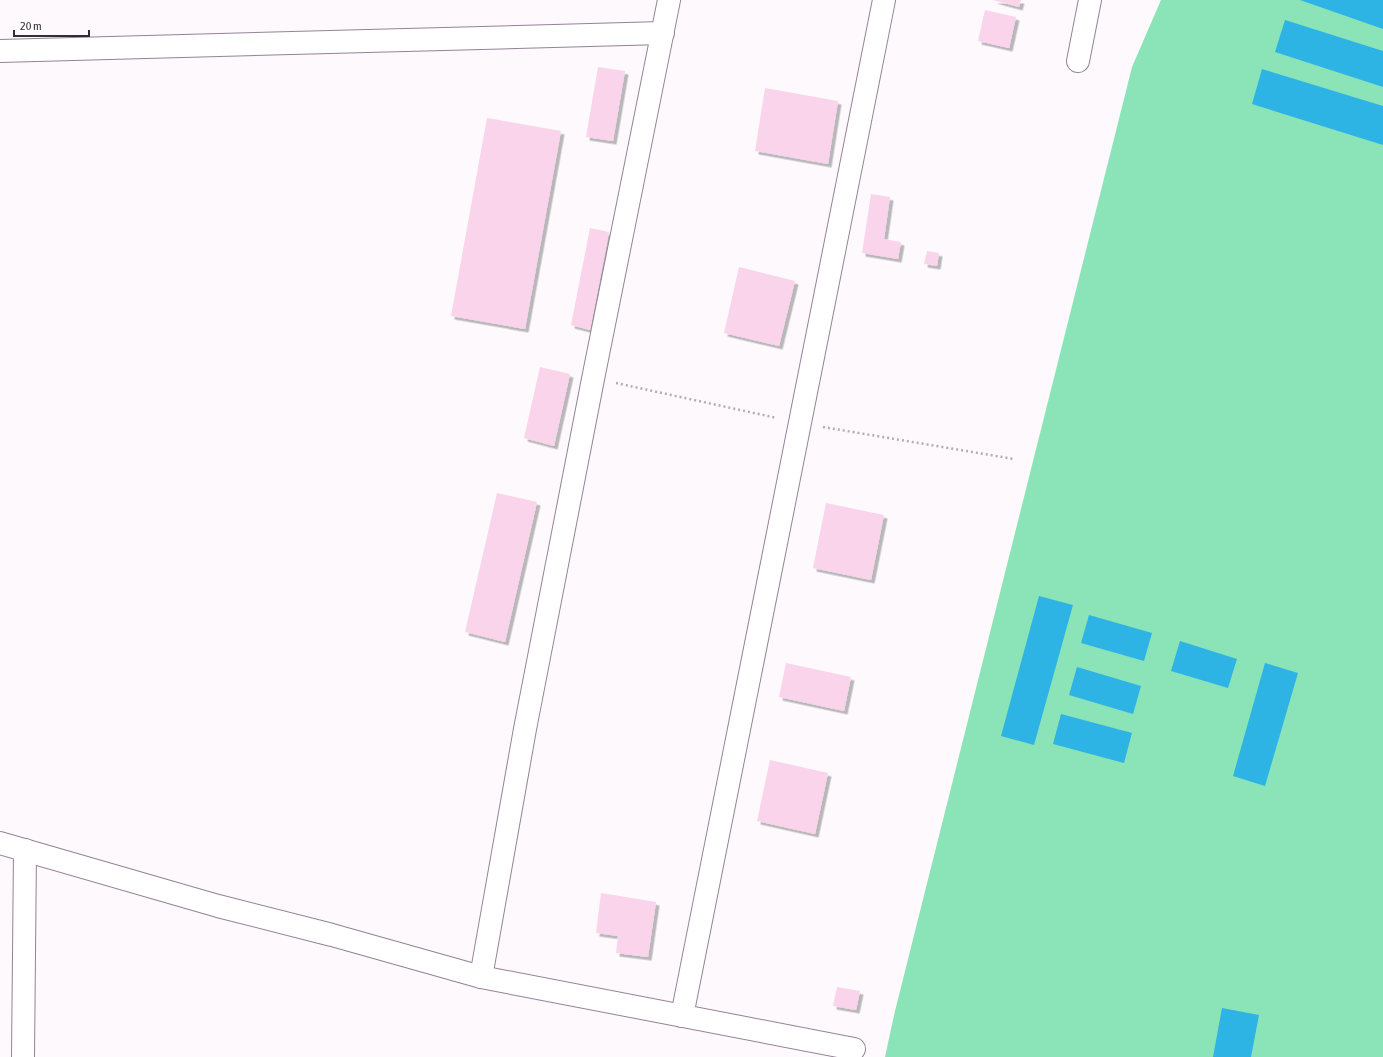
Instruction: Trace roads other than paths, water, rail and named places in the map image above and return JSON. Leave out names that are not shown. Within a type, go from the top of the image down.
[{"type":"street","points":[[481,977],[525,730],[593,379],[669,0]]},
{"type":"street","points":[[682,1016],[884,0]]},
{"type":"street","points":[[1078,61],[1090,0]]},
{"type":"street","points":[[0,51],[663,33]]},
{"type":"street","points":[[0,843],[218,906],[339,937],[481,977],[854,1049]]},
{"type":"street","points":[[23,1057],[25,850]]},
{"type":"water","points":[[1300,0],[1383,0],[1383,29]]},
{"type":"water","points":[[1285,20],[1383,51],[1383,87],[1275,52]]},
{"type":"water","points":[[1262,69],[1383,106],[1383,145],[1252,104]]},
{"type":"water","points":[[1039,596],[1073,605],[1034,745],[1001,736]]},
{"type":"water","points":[[1089,615],[1152,633],[1144,661],[1081,643]]},
{"type":"water","points":[[1180,641],[1237,659],[1228,688],[1171,671]]},
{"type":"water","points":[[1265,663],[1298,673],[1265,786],[1233,776]]},
{"type":"water","points":[[1077,667],[1141,686],[1133,714],[1069,695]]},
{"type":"water","points":[[1061,714],[1132,733],[1124,763],[1053,744]]},
{"type":"water","points":[[1222,1008],[1259,1015],[1251,1057],[1213,1057]]}]
